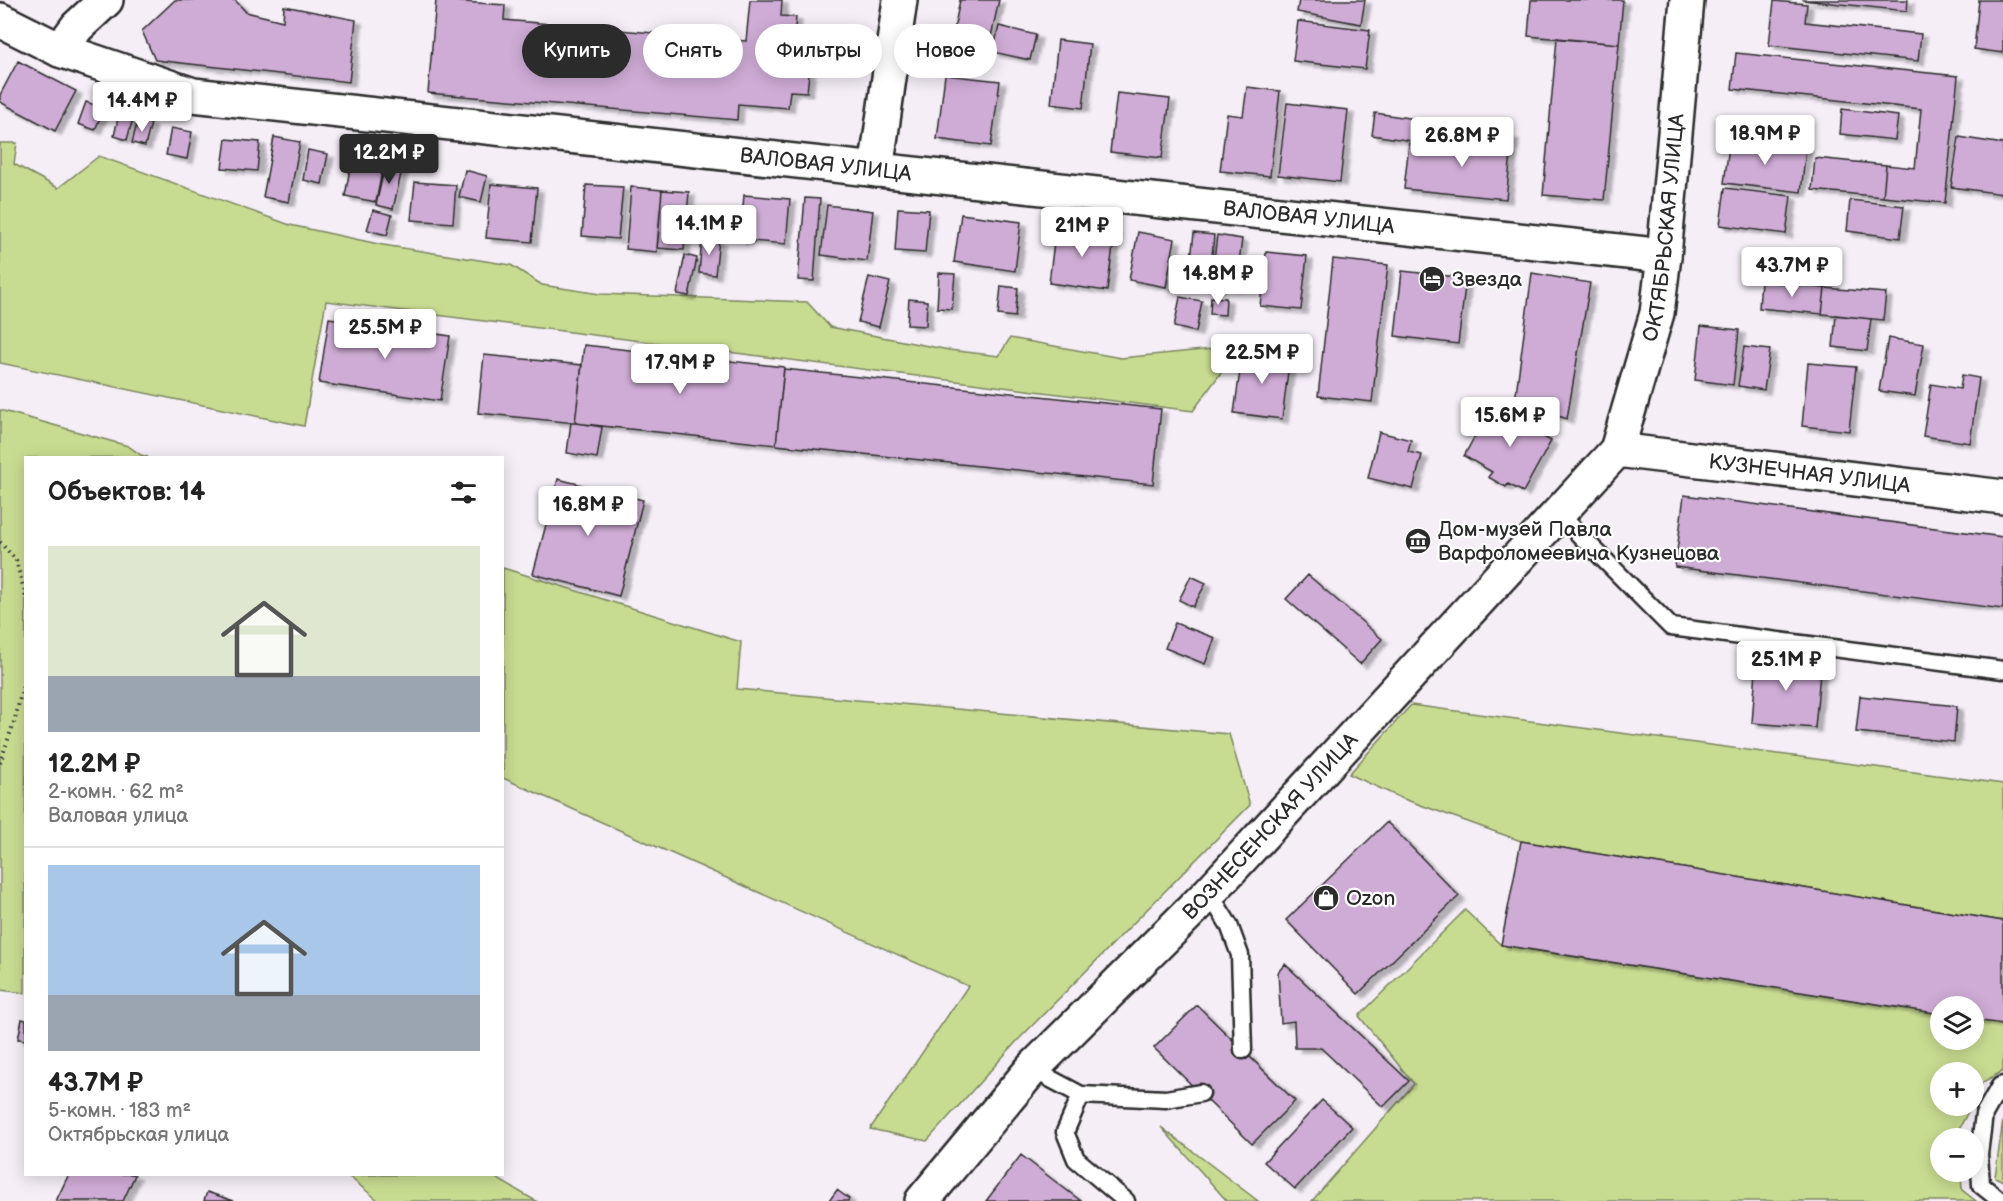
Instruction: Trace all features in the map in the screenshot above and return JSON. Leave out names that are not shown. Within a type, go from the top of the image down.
[{"type":"street","points":[[60,50],[77,27],[106,0]]},
{"type":"street","points":[[876,170],[900,0]]},
{"type":"street","name":"ОКТЯБРЬСКАЯ УЛИЦА","points":[[1617,450],[1657,313],[1687,0]]},
{"type":"street","name":"ВАЛОВАЯ УЛИЦА","points":[[0,20],[60,50],[193,95],[1664,256]]},
{"type":"street","name":"КУЗНЕЧНАЯ УЛИЦА","points":[[1617,450],[2003,497]]},
{"type":"street","name":"ВОЗНЕСЕНСКАЯ УЛИЦА","points":[[922,1201],[1032,1069],[1209,893],[1617,450]]},
{"type":"lane","points":[[1558,513],[1671,627],[2003,670]]},
{"type":"lane","points":[[1209,893],[1229,925],[1240,955],[1242,1050]]},
{"type":"lane","points":[[1032,1069],[1081,1095],[1166,1099],[1201,1094]]},
{"type":"lane","points":[[2001,1201],[1981,1185],[1979,1154],[1984,1114],[2000,1086],[2003,1085]]},
{"type":"lane","points":[[1081,1095],[1065,1132],[1076,1159],[1126,1201]]},
{"type":"path","points":[[0,542],[16,560],[24,590]]},
{"type":"path","points":[[0,763],[15,719],[24,681]]},
{"type":"green space","points":[[0,143],[17,143],[14,164],[58,188],[99,156],[290,225],[383,245],[511,265],[542,285],[600,294],[807,302],[830,327],[949,350],[999,356],[1010,338],[1121,358],[1213,349],[1228,363],[1193,411],[326,301],[304,426],[0,363]]},
{"type":"green space","points":[[0,410],[128,446],[144,456],[24,456],[24,993],[0,990]]},
{"type":"green space","points":[[504,568],[741,642],[737,689],[1229,734],[1250,805],[1017,1041],[927,1141],[870,1129],[968,986],[504,778]]},
{"type":"green space","points":[[1411,705],[2003,784],[2003,921],[1521,841],[1401,798],[1349,774]]},
{"type":"green space","points":[[1465,910],[1501,945],[1930,1012],[1930,1050],[1984,1050],[1984,1021],[2003,1024],[2003,1071],[1984,1081],[1984,1062],[1930,1062],[1930,1116],[1966,1116],[1960,1128],[1930,1128],[1930,1182],[1962,1182],[1962,1190],[1976,1201],[1312,1201],[1414,1084],[1359,1016]]},
{"type":"green space","points":[[2003,1120],[2003,1181],[1995,1177]]},
{"type":"green space","points":[[1161,1127],[1258,1201],[1227,1201]]},
{"type":"green space","points":[[348,1176],[493,1176],[536,1201],[379,1201]]},
{"type":"building","points":[[175,0],[235,0],[246,12],[283,21],[284,6],[356,20],[349,82],[155,60],[142,31]]},
{"type":"building","points":[[436,0],[505,5],[504,20],[550,24],[522,24],[522,78],[631,78],[631,31],[643,32],[643,78],[743,78],[743,41],[746,41],[750,0],[782,0],[781,16],[796,17],[795,24],[755,24],[755,78],[809,78],[807,92],[790,91],[788,108],[738,104],[737,120],[428,93]]},
{"type":"building","points":[[960,0],[999,0],[994,24],[955,24]]},
{"type":"building","points":[[1299,0],[1365,0],[1361,24],[1297,12]]},
{"type":"building","points":[[1531,0],[1623,0],[1619,44],[1528,36]]},
{"type":"building","points":[[1802,0],[1908,0],[1907,11]]},
{"type":"building","points":[[1979,0],[2003,0],[2003,53],[1974,49]]},
{"type":"building","points":[[1774,1],[1807,4],[1805,22],[1921,34],[1918,61],[1769,45]]},
{"type":"building","points":[[1298,21],[1370,30],[1365,69],[1293,61]]},
{"type":"building","points":[[999,26],[1036,35],[1030,60],[997,53]]},
{"type":"building","points":[[1557,38],[1619,44],[1604,200],[1543,195]]},
{"type":"building","points":[[1058,40],[1090,44],[1083,108],[1051,104]]},
{"type":"building","points":[[1736,53],[1958,76],[1945,203],[1883,197],[1886,165],[1915,168],[1921,109],[1732,89]]},
{"type":"building","points":[[18,61],[76,91],[55,131],[0,102],[0,95]]},
{"type":"building","points":[[945,78],[1000,81],[991,146],[937,139]]},
{"type":"building","points":[[1247,87],[1280,91],[1270,176],[1220,171],[1227,114],[1243,116]]},
{"type":"building","points":[[1117,93],[1170,99],[1162,158],[1110,152]]},
{"type":"building","points":[[86,102],[104,108],[95,130],[78,124]]},
{"type":"building","points":[[1287,103],[1348,110],[1340,182],[1278,175]]},
{"type":"building","points":[[1842,109],[1898,116],[1895,140],[1840,134]]},
{"type":"building","points":[[1375,113],[1422,120],[1419,142],[1372,135]]},
{"type":"building","points":[[119,114],[133,118],[127,140],[114,136]]},
{"type":"building","points":[[138,120],[151,123],[145,146],[132,143]]},
{"type":"building","points":[[171,128],[192,132],[187,159],[166,155]]},
{"type":"building","points":[[1467,134],[1513,136],[1506,199],[1404,189],[1409,143],[1466,152]]},
{"type":"building","points":[[274,137],[300,142],[289,202],[263,197]]},
{"type":"building","points":[[1959,137],[2003,144],[2003,194],[1951,187]]},
{"type":"building","points":[[226,139],[260,142],[257,171],[222,168]]},
{"type":"building","points":[[1730,139],[1806,148],[1801,192],[1724,183]]},
{"type":"building","points":[[308,150],[328,154],[322,184],[303,180]]},
{"type":"building","points":[[353,151],[385,156],[376,202],[345,196]]},
{"type":"building","points":[[1815,158],[1886,165],[1883,197],[1812,190]]},
{"type":"building","points":[[386,161],[403,165],[393,209],[376,205]]},
{"type":"building","points":[[465,170],[487,176],[481,202],[459,197]]},
{"type":"building","points":[[415,182],[456,185],[453,223],[411,220]]},
{"type":"building","points":[[491,184],[537,188],[532,242],[486,238]]},
{"type":"building","points":[[586,185],[623,187],[618,239],[582,236]]},
{"type":"building","points":[[631,187],[662,190],[657,252],[626,249]]},
{"type":"building","points":[[1725,188],[1791,196],[1786,234],[1720,225]]},
{"type":"building","points":[[662,190],[689,192],[684,250],[657,248]]},
{"type":"building","points":[[744,195],[790,199],[786,244],[740,240]]},
{"type":"building","points":[[805,198],[820,199],[814,281],[798,280]]},
{"type":"building","points":[[1850,200],[1904,206],[1900,238],[1847,231]]},
{"type":"building","points":[[827,205],[873,211],[867,261],[821,255]]},
{"type":"building","points":[[898,208],[929,210],[925,253],[895,251]]},
{"type":"building","points":[[373,210],[392,215],[387,235],[367,230]]},
{"type":"building","points":[[961,214],[1021,222],[1015,271],[954,262]]},
{"type":"building","points":[[1056,225],[1115,232],[1107,291],[1049,283]]},
{"type":"building","points":[[1138,232],[1175,239],[1166,287],[1129,280]]},
{"type":"building","points":[[1194,233],[1214,235],[1210,277],[1189,275]]},
{"type":"building","points":[[1217,235],[1242,239],[1236,287],[1211,284]]},
{"type":"building","points":[[702,238],[719,240],[715,275],[699,273]]},
{"type":"building","points":[[1266,252],[1307,256],[1301,310],[1260,306]]},
{"type":"building","points":[[685,255],[697,258],[689,296],[677,294]]},
{"type":"building","points":[[1333,259],[1388,265],[1372,402],[1318,396]]},
{"type":"building","points":[[1402,271],[1466,278],[1458,344],[1395,336]]},
{"type":"building","points":[[939,273],[955,274],[952,309],[937,308]]},
{"type":"building","points":[[1532,273],[1590,283],[1567,419],[1515,401]]},
{"type":"building","points":[[869,277],[890,282],[879,327],[858,322]]},
{"type":"building","points":[[1761,281],[1825,288],[1822,314],[1759,308]]},
{"type":"building","points":[[1001,286],[1018,288],[1015,317],[998,315]]},
{"type":"building","points":[[1825,288],[1886,293],[1883,320],[1822,314]]},
{"type":"building","points":[[1180,297],[1202,301],[1196,332],[1174,327]]},
{"type":"building","points":[[1211,297],[1226,298],[1225,315],[1210,314]]},
{"type":"building","points":[[909,299],[927,301],[926,326],[907,325]]},
{"type":"building","points":[[1836,315],[1871,319],[1867,351],[1833,347]]},
{"type":"building","points":[[329,318],[450,336],[440,401],[319,383]]},
{"type":"building","points":[[1701,326],[1739,330],[1733,385],[1695,380]]},
{"type":"building","points":[[1888,338],[1924,344],[1915,396],[1879,391]]},
{"type":"building","points":[[584,345],[784,367],[776,445],[575,423]]},
{"type":"building","points":[[1744,347],[1770,350],[1764,390],[1738,386]]},
{"type":"building","points":[[1243,350],[1290,356],[1282,419],[1234,413]]},
{"type":"building","points":[[484,355],[582,365],[575,423],[478,413]]},
{"type":"building","points":[[1808,363],[1856,367],[1849,431],[1802,426]]},
{"type":"building","points":[[784,369],[1161,409],[1153,484],[776,445]]},
{"type":"building","points":[[1962,375],[1979,378],[1970,443],[1923,436],[1931,384],[1960,389]]},
{"type":"building","points":[[1508,403],[1541,421],[1535,432],[1551,441],[1523,492],[1508,484],[1506,487],[1488,477],[1492,472],[1464,456],[1481,425],[1493,431]]},
{"type":"building","points":[[571,422],[602,427],[597,458],[567,453]]},
{"type":"building","points":[[1379,432],[1411,440],[1408,452],[1422,455],[1413,489],[1368,478]]},
{"type":"building","points":[[558,479],[643,500],[619,596],[533,574]]},
{"type":"building","points":[[1684,495],[2003,537],[2003,609],[1675,567]]},
{"type":"building","points":[[1308,575],[1382,639],[1360,664],[1286,599]]},
{"type":"building","points":[[1191,576],[1206,583],[1193,607],[1179,600]]},
{"type":"building","points":[[1175,623],[1215,638],[1205,664],[1165,648]]},
{"type":"building","points":[[1757,657],[1821,662],[1815,728],[1752,723]]},
{"type":"building","points":[[1860,696],[1957,706],[1954,742],[1856,732]]},
{"type":"building","points":[[1387,822],[1459,896],[1358,994],[1286,920]]},
{"type":"building","points":[[1521,841],[2003,921],[2003,1024],[1984,1021],[1984,996],[1930,996],[1930,1012],[1501,945]]},
{"type":"building","points":[[1285,964],[1409,1081],[1383,1107],[1321,1048],[1295,1048],[1294,1021],[1281,1023],[1278,972]]},
{"type":"building","points":[[1197,1005],[1295,1101],[1252,1144],[1154,1048]]},
{"type":"building","points":[[22,1019],[24,1020],[24,1040],[18,1039]]},
{"type":"building","points":[[1322,1100],[1352,1127],[1295,1189],[1264,1162]]},
{"type":"building","points":[[1021,1155],[1056,1182],[1081,1201],[986,1201]]},
{"type":"building","points":[[68,1176],[135,1176],[123,1201],[56,1201]]},
{"type":"building","points":[[837,1190],[849,1199],[848,1201],[829,1201]]},
{"type":"building","points":[[207,1192],[234,1201],[204,1201]]},
{"type":"place","name":"Звезда","points":[[1432,279]]},
{"type":"place","name":"Дом-музей Павла Варфоломеевича Кузнецова","points":[[1418,541]]},
{"type":"place","name":"Ozon","points":[[1326,898]]}]
